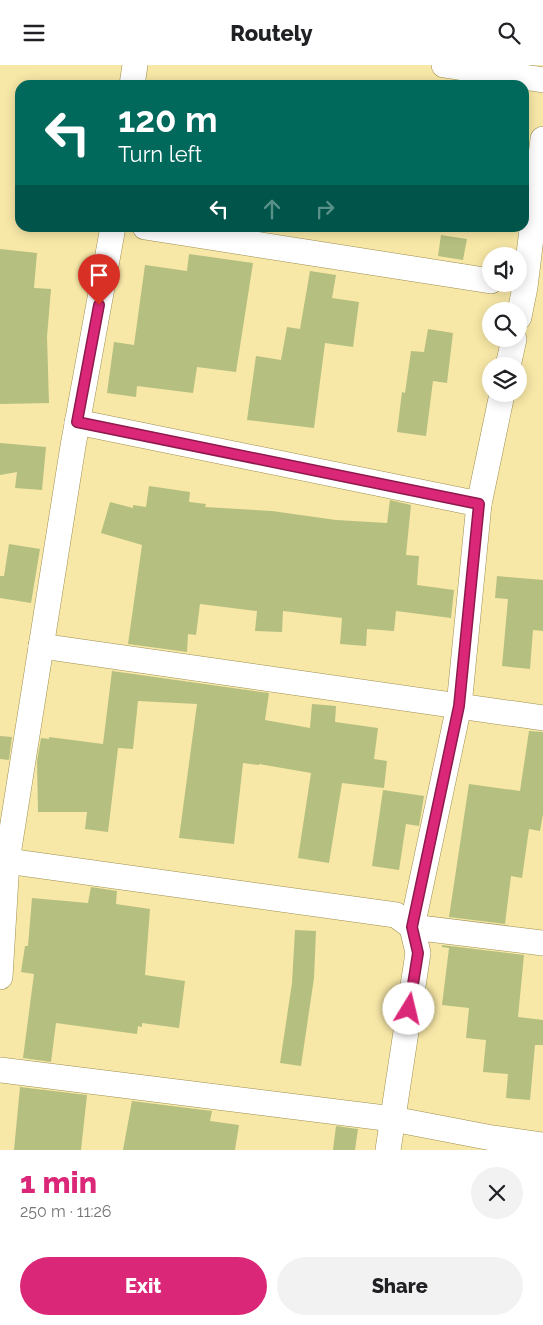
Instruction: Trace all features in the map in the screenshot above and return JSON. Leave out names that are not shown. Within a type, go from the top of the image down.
[{"type":"street","points":[[133,80],[135,65]]},
{"type":"street","points":[[444,65],[543,80]]},
{"type":"street","points":[[527,271],[543,139]]},
{"type":"street","points":[[0,977],[7,861],[77,422],[112,232]]},
{"type":"street","points":[[176,232],[482,280]]},
{"type":"street","points":[[388,1150],[418,953],[412,927],[459,706],[479,504],[500,402]]},
{"type":"street","points":[[77,422],[479,504]]},
{"type":"street","points":[[41,646],[543,718]]},
{"type":"street","points":[[7,861],[396,915],[412,927],[543,943]]},
{"type":"street","points":[[0,1070],[393,1119],[492,1138],[543,1145]]},
{"type":"building","points":[[441,235],[467,239],[463,260],[438,256]]},
{"type":"building","points":[[0,249],[37,253],[34,288],[51,289],[47,337],[49,403],[0,404]]},
{"type":"building","points":[[189,254],[253,263],[236,372],[197,367],[193,393],[137,386],[136,397],[107,393],[114,342],[134,345],[145,265],[187,271]]},
{"type":"building","points":[[310,271],[336,275],[332,298],[359,302],[353,347],[325,343],[314,428],[247,420],[256,356],[281,360],[287,327],[300,329]]},
{"type":"building","points":[[428,329],[453,333],[447,383],[433,381],[426,436],[397,432],[402,392],[405,393],[411,351],[424,352]]},
{"type":"building","points":[[0,443],[46,447],[42,490],[15,488],[17,472],[0,475]]},
{"type":"building","points":[[149,486],[190,492],[189,502],[206,504],[205,507],[272,511],[336,520],[387,523],[390,500],[411,505],[406,555],[419,556],[417,585],[454,590],[451,618],[396,611],[394,631],[367,629],[366,646],[340,644],[342,618],[283,611],[282,632],[255,631],[257,611],[200,604],[196,635],[188,634],[187,652],[128,644],[142,545],[101,533],[110,502],[133,508],[133,505],[146,507]]},
{"type":"building","points":[[9,544],[40,549],[31,603],[0,598],[0,576],[4,576]]},
{"type":"building","points":[[497,576],[543,580],[543,631],[533,630],[530,669],[502,666],[508,599],[495,598]]},
{"type":"building","points":[[112,671],[269,693],[265,720],[310,728],[312,704],[336,706],[335,722],[378,728],[374,759],[387,761],[384,788],[342,783],[329,863],[298,858],[311,773],[259,764],[243,763],[234,844],[179,838],[197,704],[138,701],[133,749],[118,748],[108,832],[85,829],[87,812],[38,812],[37,761],[41,738],[49,739],[49,737],[103,744]]},
{"type":"building","points":[[529,731],[543,732],[543,814],[540,831],[529,829],[522,878],[511,876],[505,924],[449,917],[469,784],[520,791]]},
{"type":"building","points":[[0,736],[12,737],[9,760],[0,759]]},
{"type":"building","points":[[383,790],[424,796],[419,826],[406,824],[399,870],[372,866]]},
{"type":"building","points":[[91,887],[117,891],[116,904],[150,909],[145,975],[185,981],[179,1028],[142,1023],[142,1027],[138,1026],[137,1034],[56,1023],[51,1062],[23,1058],[34,974],[21,972],[25,946],[28,946],[32,898],[88,903]]},
{"type":"building","points":[[295,930],[316,931],[314,978],[301,1066],[280,1063],[292,983]]},
{"type":"building","points":[[442,945],[524,955],[518,1017],[543,1020],[543,1045],[535,1045],[530,1100],[506,1098],[508,1074],[483,1072],[486,1040],[466,1038],[469,1008],[442,1005],[449,948],[442,947]]},
{"type":"building","points":[[20,1087],[87,1095],[81,1150],[14,1150]]},
{"type":"building","points":[[132,1101],[212,1111],[210,1121],[239,1125],[235,1150],[123,1150]]},
{"type":"building","points":[[336,1126],[358,1129],[355,1150],[333,1150]]},
{"type":"route","points":[[99,305],[77,422],[479,504],[459,706],[412,927],[418,953],[409,1009]]}]
